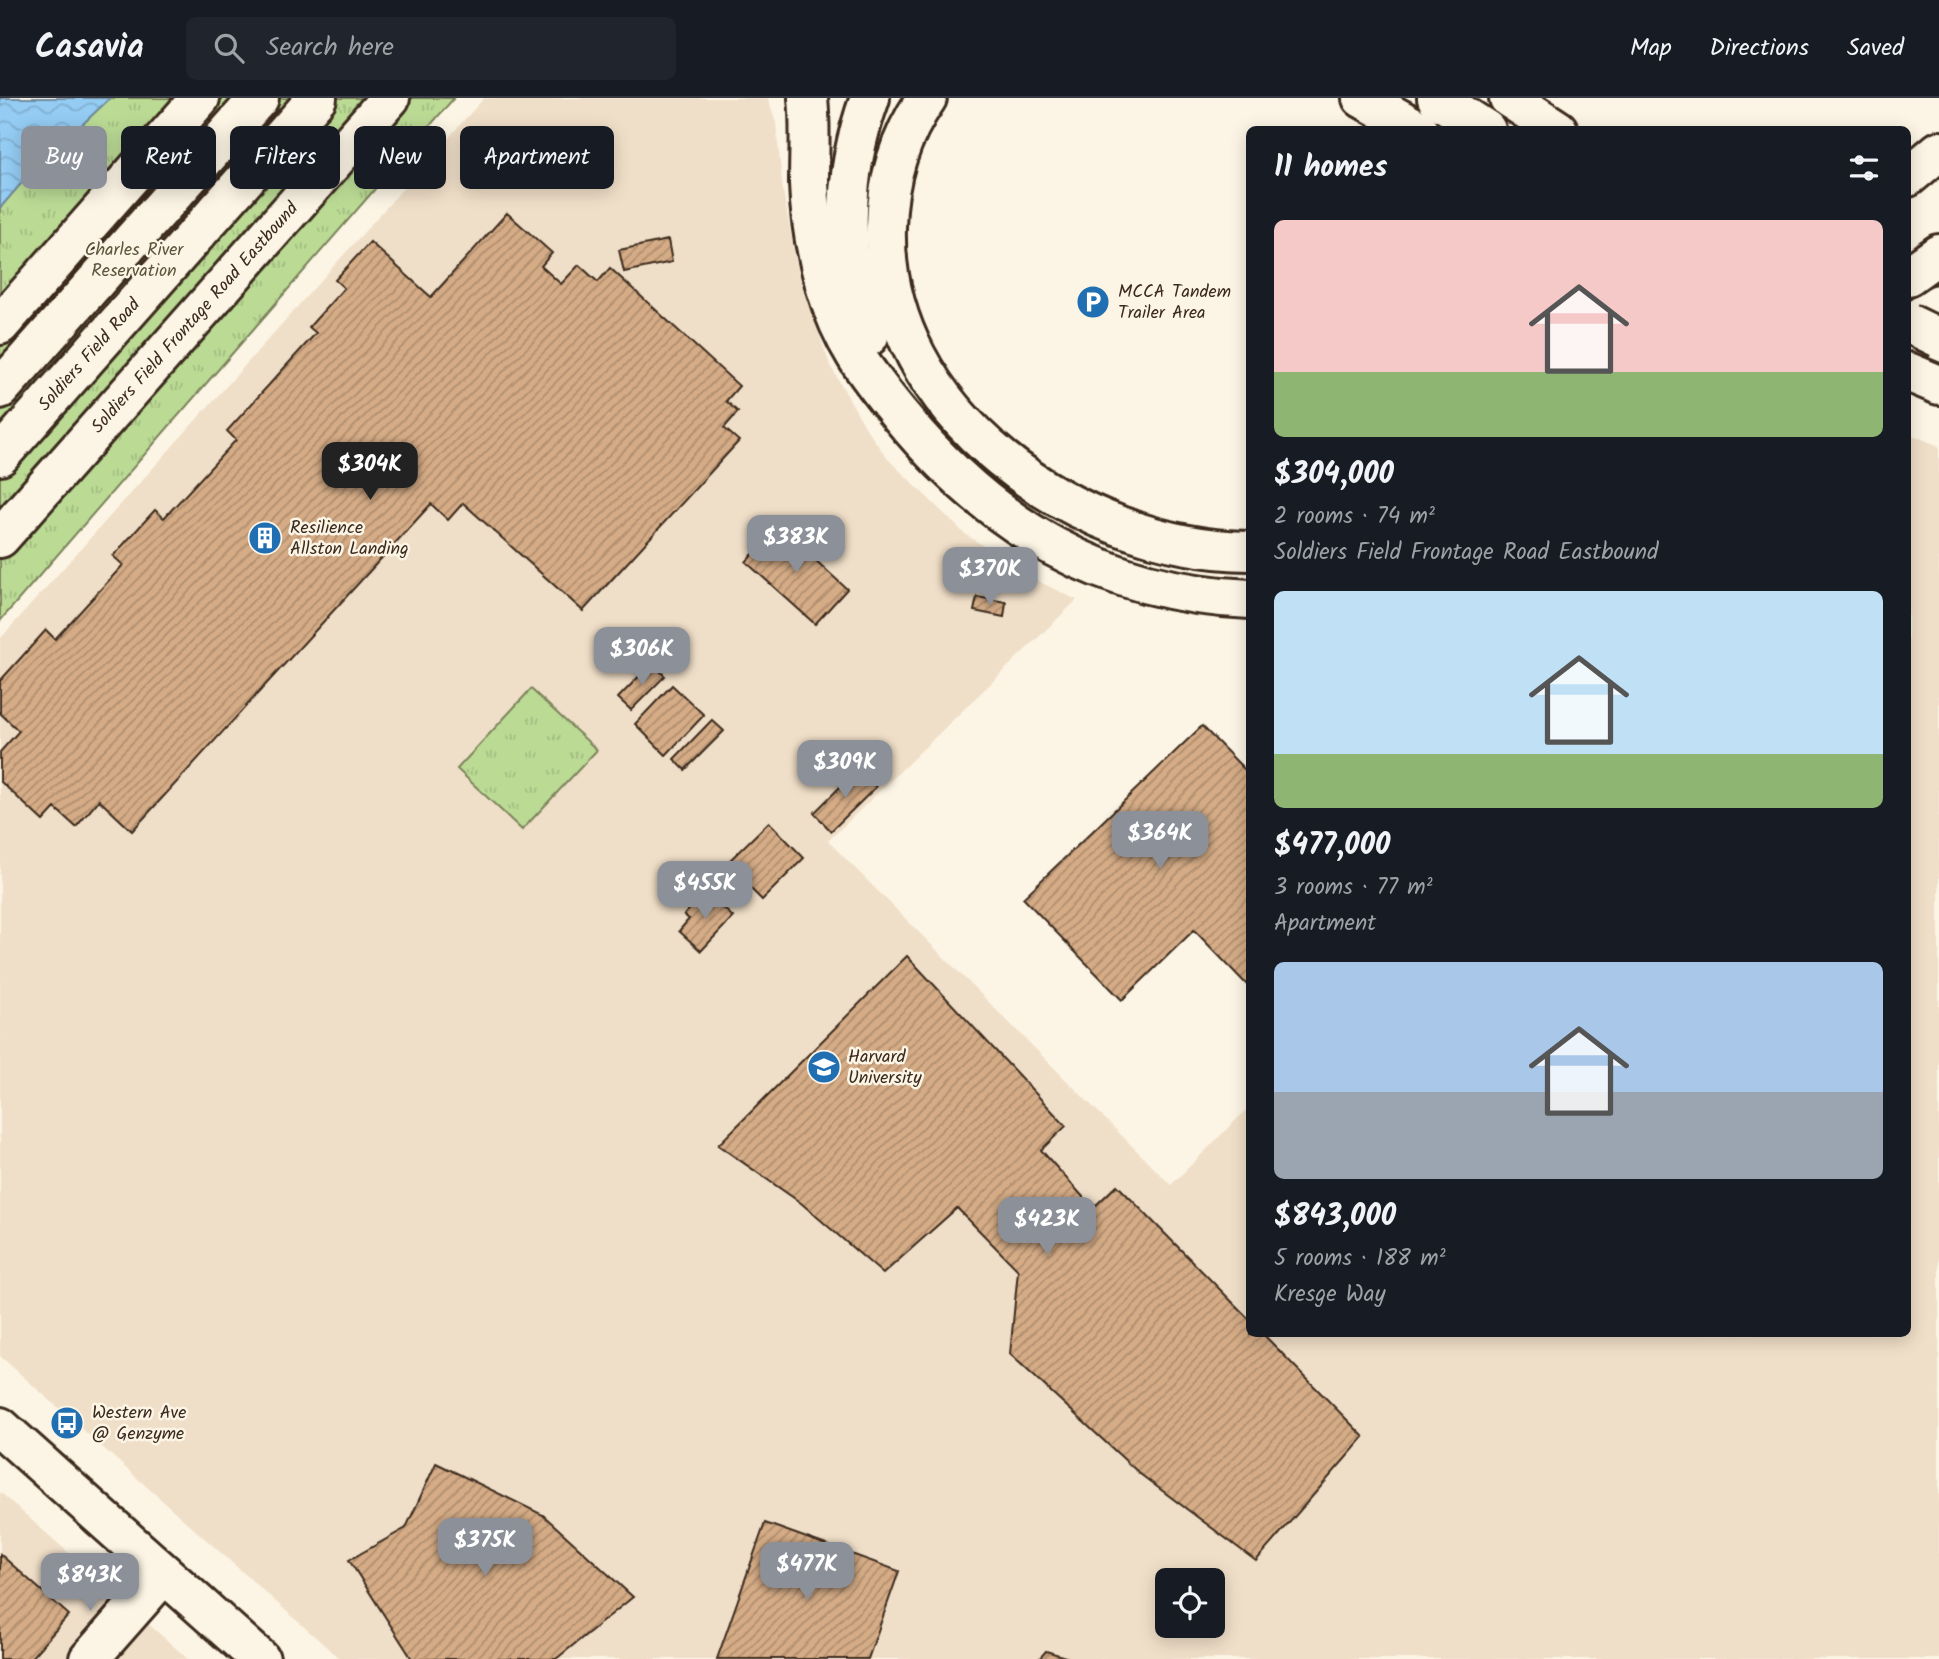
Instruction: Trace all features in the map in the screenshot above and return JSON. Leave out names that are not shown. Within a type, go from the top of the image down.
[{"type":"main road","points":[[0,325],[200,98]]},
{"type":"main road","points":[[0,389],[259,98]]},
{"type":"main road","name":"Soldiers Field Road","points":[[0,456],[317,98]]},
{"type":"main road","name":"Soldiers Field Frontage Road Eastbound","points":[[0,538],[390,98]]},
{"type":"main road","points":[[808,98],[811,212],[826,289],[852,352],[862,368],[928,449],[998,513],[1059,550],[1105,570],[1149,584],[1206,595],[1246,599]]},
{"type":"main road","points":[[870,98],[860,131],[852,175],[850,258],[860,313],[908,424]]},
{"type":"main road","points":[[927,98],[904,139],[891,179],[886,220],[886,258],[903,327],[917,358],[945,399],[993,450],[1063,501],[1149,536],[1192,546],[1246,551]]},
{"type":"main road","points":[[1362,98],[1412,126]]},
{"type":"main road","points":[[1437,98],[1480,126]]},
{"type":"main road","points":[[1509,98],[1552,126]]},
{"type":"main road","points":[[1911,174],[1939,151]]},
{"type":"main road","points":[[1911,274],[1939,254]]},
{"type":"main road","points":[[1911,322],[1939,304]]},
{"type":"main road","points":[[1911,325],[1939,338]]},
{"type":"main road","points":[[1911,373],[1939,385]]},
{"type":"main road","points":[[0,1427],[260,1659]]},
{"type":"main road","points":[[89,1659],[164,1574]]},
{"type":"shaded area","points":[[484,98],[768,98],[776,123],[783,191],[798,272],[830,365],[867,430],[888,459],[965,534],[1036,580],[1077,600],[828,841],[1171,1185],[1246,1110],[1246,1337],[1911,1337],[1911,434],[1939,446],[1939,1659],[340,1659],[0,1356],[0,639],[403,189],[446,189],[446,140]]},
{"type":"shaded area","points":[[0,1492],[188,1659],[0,1659]]},
{"type":"green space","name":"Charles River Reservation","points":[[110,98],[454,98],[430,126],[354,126],[354,189],[375,189],[0,621],[0,208],[21,184],[21,189],[107,189],[107,126],[81,126]]},
{"type":"green space","points":[[531,689],[597,750],[522,830],[457,769]]},
{"type":"water","points":[[0,98],[110,98],[81,126],[21,126],[21,184],[0,208]]},
{"type":"building","name":"Resilience Allston Landing","points":[[507,213],[552,253],[541,266],[561,284],[579,265],[598,282],[610,268],[739,386],[726,401],[738,412],[724,428],[739,441],[583,611],[463,503],[448,520],[431,504],[132,831],[99,800],[76,827],[55,808],[43,821],[0,781],[0,752],[19,731],[0,713],[0,681],[46,630],[55,639],[123,565],[113,556],[155,510],[164,518],[236,440],[227,431],[316,333],[309,327],[344,288],[335,280],[370,242],[431,297]]},
{"type":"building","points":[[668,240],[672,262],[624,272],[619,250]]},
{"type":"building","points":[[778,526],[847,589],[815,624],[746,562]]},
{"type":"building","points":[[977,597],[1006,602],[1004,617],[974,611]]},
{"type":"building","points":[[652,663],[665,676],[631,710],[618,698]]},
{"type":"building","points":[[672,685],[704,715],[666,755],[635,724]]},
{"type":"building","points":[[712,720],[724,731],[685,770],[674,759]]},
{"type":"building","points":[[1202,726],[1246,771],[1246,984],[1194,930],[1122,1000],[1023,898]]},
{"type":"building","points":[[858,769],[876,787],[831,831],[814,813]]},
{"type":"building","points":[[769,822],[804,858],[762,900],[726,864]]},
{"type":"building","points":[[705,891],[733,917],[701,951],[679,931],[689,919],[684,915]]},
{"type":"building","points":[[907,956],[1066,1126],[1041,1150],[1093,1208],[1117,1185],[1246,1316],[1246,1337],[1266,1337],[1364,1437],[1256,1561],[1140,1474],[1010,1354],[1018,1270],[957,1208],[883,1274],[801,1203],[718,1145]]},
{"type":"building","points":[[436,1463],[543,1515],[633,1597],[556,1659],[412,1659],[349,1560],[406,1528]]},
{"type":"building","points":[[765,1523],[899,1571],[868,1659],[717,1659]]},
{"type":"building","points":[[0,1554],[69,1615],[30,1659],[0,1659]]},
{"type":"building","points":[[1046,1651],[1072,1659],[1039,1659]]},
{"type":"place","name":"MCCA Tandem Trailer Area","points":[[1093,302]]},
{"type":"place","name":"Resilience Allston Landing","points":[[265,538]]},
{"type":"place","name":"Harvard University","points":[[824,1067]]},
{"type":"place","name":"Western Ave @ Genzyme","points":[[67,1423]]}]
